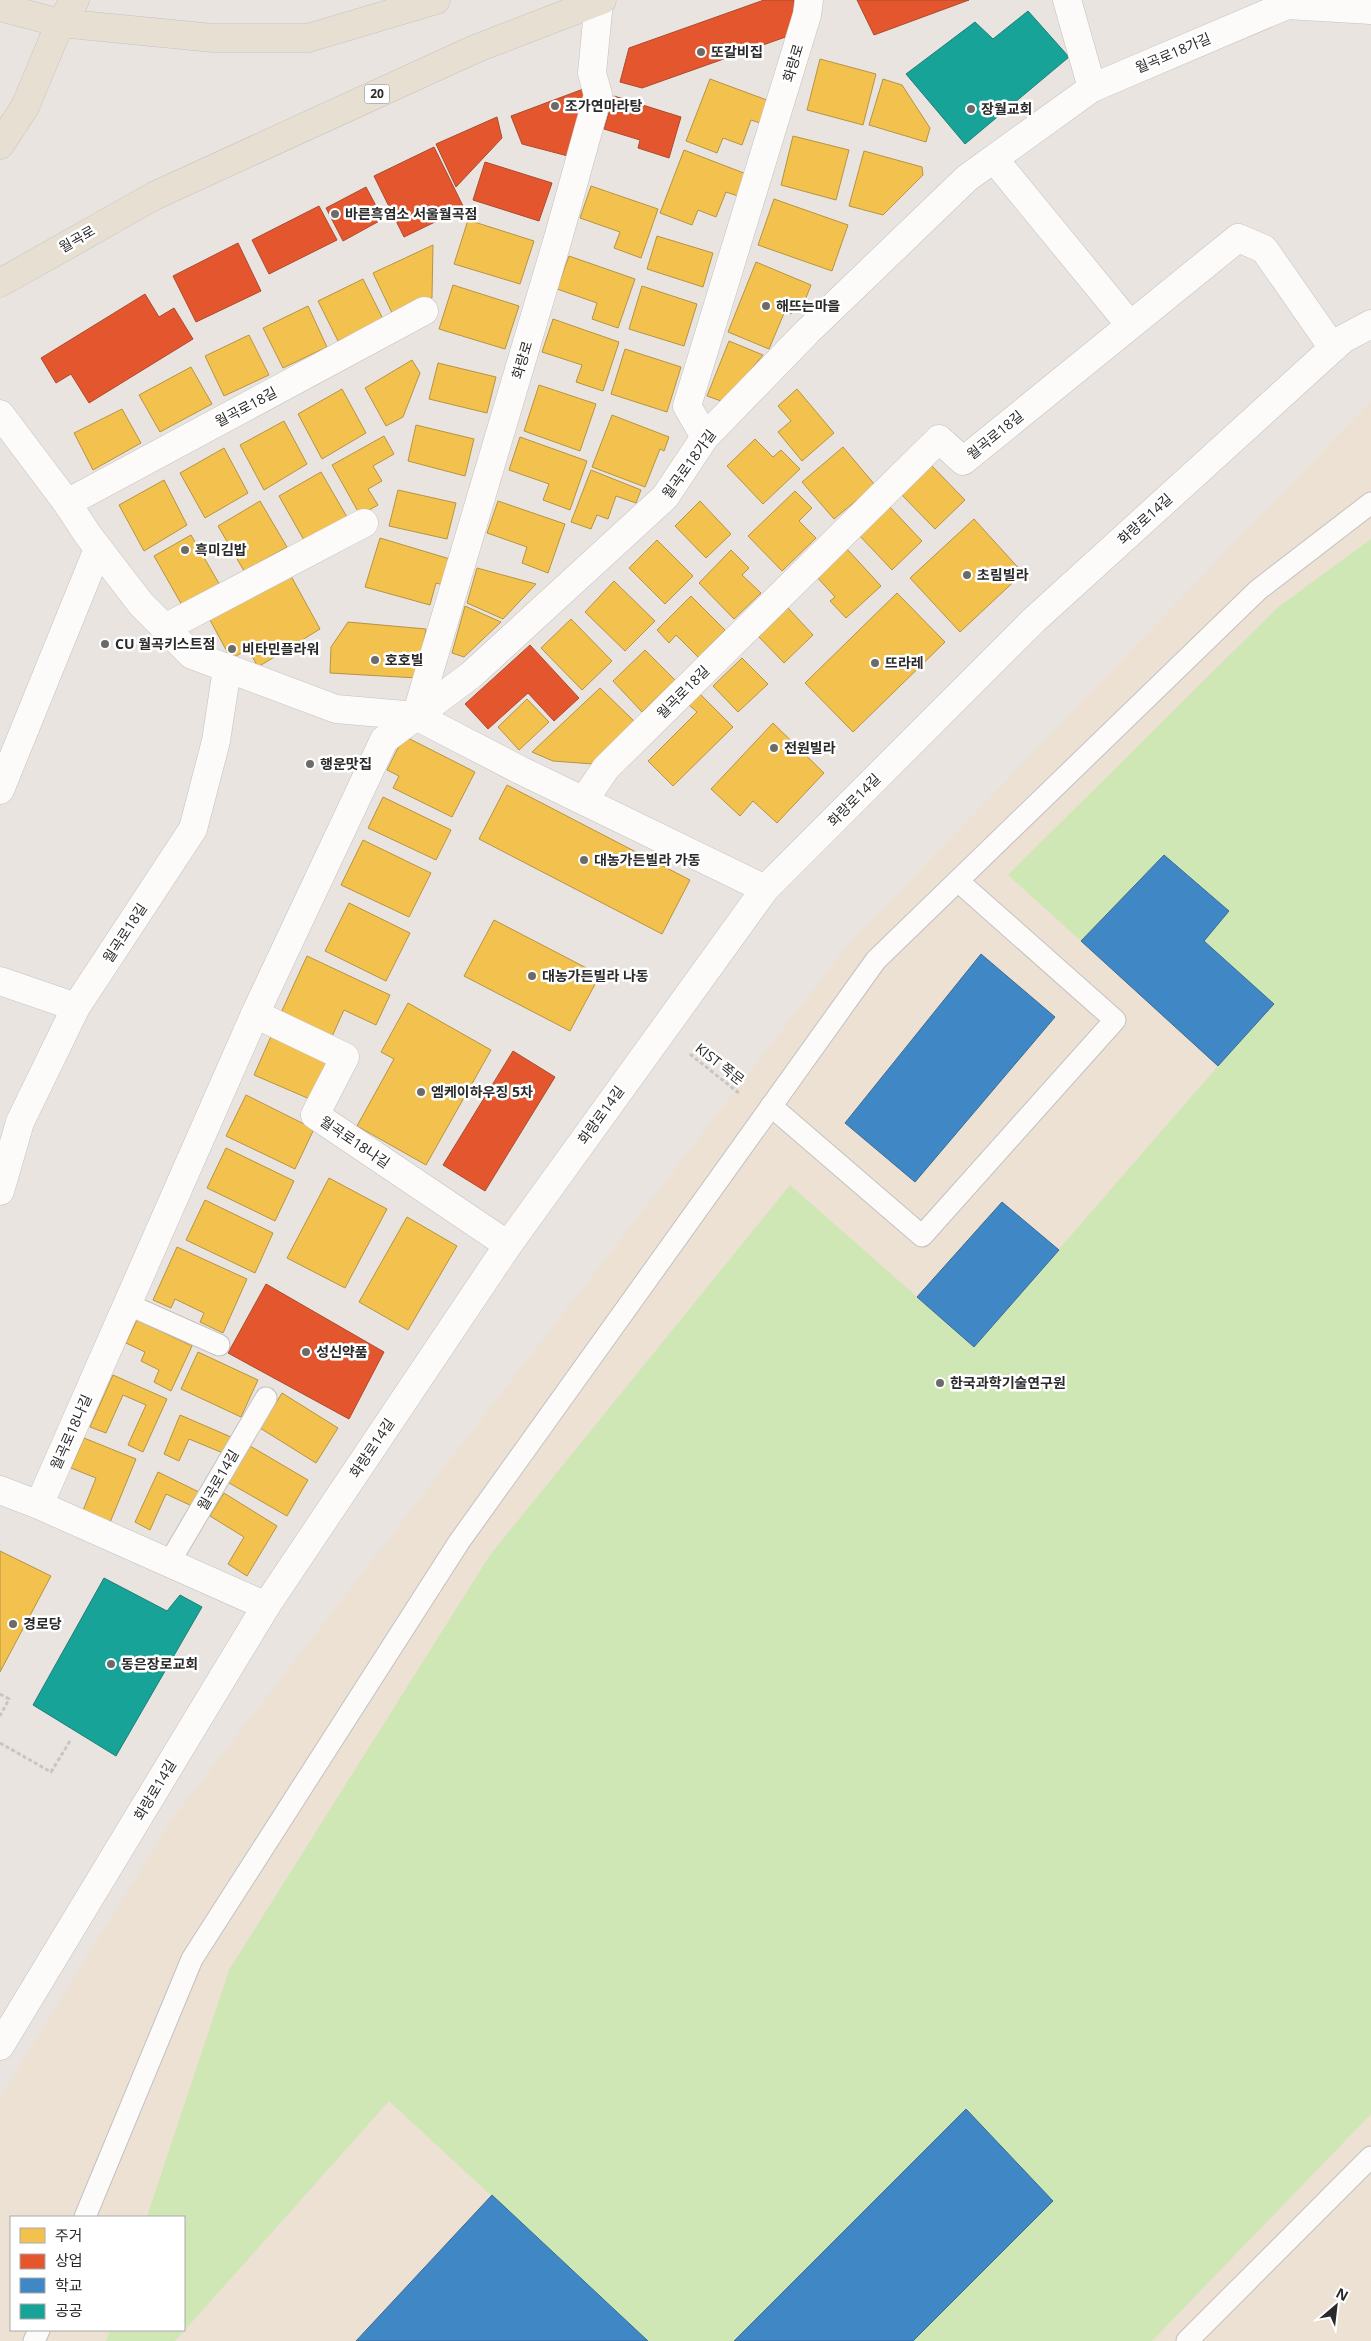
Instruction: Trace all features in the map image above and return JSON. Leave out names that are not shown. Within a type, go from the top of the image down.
[{"type":"main road","points":[[0,145],[25,107],[60,24],[75,0]]},
{"type":"main road","points":[[0,7],[60,24],[213,38],[308,38],[436,0]]},
{"type":"main road","name":"화랑로","points":[[154,196],[475,49],[601,1]]},
{"type":"main road","name":"월곡로","points":[[0,283],[154,196]]},
{"type":"street","name":"화랑로","points":[[706,437],[687,406],[770,140],[807,15],[809,0]]},
{"type":"street","points":[[1067,0],[1092,88]]},
{"type":"street","name":"화랑로","points":[[416,716],[556,244],[598,95],[592,73],[601,1]]},
{"type":"street","name":"월곡로18가길","points":[[416,716],[471,675],[665,497],[706,437],[807,332],[967,178],[1092,88],[1287,5],[1371,10]]},
{"type":"street","points":[[994,159],[1130,326]]},
{"type":"street","name":"월곡로18길","points":[[584,800],[606,768],[938,439],[963,461],[1238,238],[1264,249],[1333,348]]},
{"type":"street","name":"월곡로18길","points":[[67,503],[424,311]]},
{"type":"street","name":"화랑로14길","points":[[0,2046],[266,1606],[508,1245],[765,889],[1034,620],[1343,338],[1371,324]]},
{"type":"street","points":[[0,414],[67,503],[98,549],[141,604],[192,655],[336,709],[416,716],[765,889]]},
{"type":"street","points":[[164,628],[364,523]]},
{"type":"street","points":[[0,790],[98,549]]},
{"type":"street","name":"월곡로18길","points":[[0,1191],[20,1122],[76,1007],[193,829],[216,741],[227,668]]},
{"type":"street","name":"월곡로18나길","points":[[39,1505],[255,1014],[384,740],[416,716]]},
{"type":"street","points":[[0,980],[76,1007]]},
{"type":"street","name":"월곡로18나길","points":[[255,1014],[345,1056],[315,1115],[508,1245]]},
{"type":"street","points":[[0,1490],[39,1505],[266,1606]]},
{"type":"lane","points":[[85,2216],[192,1959],[459,1542],[876,960],[1258,590],[1371,503]]},
{"type":"lane","points":[[768,1110],[922,1236],[1115,1020],[958,881]]},
{"type":"lane","points":[[127,1304],[219,1345]]},
{"type":"lane","name":"월곡로14길","points":[[169,1563],[266,1398]]},
{"type":"lane","points":[[1187,2341],[1366,2165]]},
{"type":"path","name":"KIST 쪽문","points":[[661,1032],[768,1110]]},
{"type":"path","points":[[0,1694],[9,1699],[0,1716]]},
{"type":"path","points":[[0,1743],[51,1772],[70,1741]]},
{"type":"shaded area","name":"한국과학기술연구원","points":[[1371,401],[1371,2341],[0,2341],[0,2098],[170,1822],[848,945]]},
{"type":"green space","name":"한국과학기술연구원","points":[[1371,539],[1371,2114],[1152,2341],[648,2341],[389,2101],[185,2330],[185,2216],[147,2216],[229,1970],[490,1555],[790,1185],[974,1347],[1218,1066],[1274,1005],[1204,941],[1229,910],[1164,855],[1081,941],[1008,875],[1277,608]]},
{"type":"green space","name":"한국과학기술연구원","points":[[110,2331],[184,2331],[175,2341],[106,2341]]},
{"type":"building: 주거","points":[[820,59],[876,74],[863,125],[807,110]]},
{"type":"building: 주거","points":[[710,79],[775,103],[766,125],[751,120],[742,145],[723,138],[717,153],[686,141]]},
{"type":"building: 주거","points":[[883,79],[902,85],[930,128],[926,142],[869,125]]},
{"type":"building: 주거","points":[[793,136],[849,150],[836,200],[781,185]]},
{"type":"building: 주거","points":[[684,150],[749,175],[741,197],[726,192],[716,217],[698,210],[692,225],[660,213]]},
{"type":"building: 주거","points":[[864,151],[922,167],[923,175],[883,215],[849,206]]},
{"type":"building: 주거","points":[[591,186],[658,209],[641,258],[614,248],[620,232],[580,218]]},
{"type":"building: 주거","points":[[774,199],[848,225],[832,271],[758,245]]},
{"type":"building: 주거","points":[[468,220],[534,241],[520,284],[454,264]]},
{"type":"building: 주거","points":[[657,236],[713,253],[703,287],[647,269]]},
{"type":"building: 주거","points":[[433,245],[432,298],[393,315],[373,273]]},
{"type":"building: 주거","points":[[569,256],[635,279],[618,328],[592,319],[597,303],[557,289]]},
{"type":"building: 주거","name":"해뜨는마을","points":[[756,262],[811,285],[802,308],[794,305],[791,314],[785,311],[769,349],[728,332]]},
{"type":"building: 주거","points":[[363,279],[383,319],[338,341],[318,301]]},
{"type":"building: 주거","points":[[453,285],[519,306],[505,349],[439,329]]},
{"type":"building: 주거","points":[[642,286],[697,304],[684,346],[629,329]]},
{"type":"building: 주거","points":[[308,306],[327,347],[283,368],[263,328]]},
{"type":"building: 주거","points":[[553,319],[619,342],[603,391],[576,382],[582,365],[542,352]]},
{"type":"building: 주거","points":[[249,335],[269,375],[224,396],[205,356]]},
{"type":"building: 주거","points":[[729,341],[763,355],[724,402],[707,396]]},
{"type":"building: 주거","points":[[625,349],[681,367],[667,412],[611,394]]},
{"type":"building: 주거","points":[[412,360],[420,373],[403,417],[386,426],[365,388]]},
{"type":"building: 주거","points":[[438,363],[496,377],[487,413],[429,399]]},
{"type":"building: 주거","points":[[191,367],[212,404],[160,432],[139,395]]},
{"type":"building: 주거","points":[[539,385],[596,404],[580,451],[524,431]]},
{"type":"building: 주거","points":[[342,389],[366,433],[322,459],[298,414]]},
{"type":"building: 주거","points":[[797,389],[834,433],[802,461],[778,432],[791,421],[778,406]]},
{"type":"building: 주거","points":[[122,409],[141,443],[93,470],[74,433]]},
{"type":"building: 주거","points":[[612,415],[669,437],[664,451],[660,449],[645,487],[592,467]]},
{"type":"building: 주거","points":[[284,421],[307,464],[264,490],[240,445]]},
{"type":"building: 주거","points":[[416,425],[474,439],[465,476],[408,461]]},
{"type":"building: 주거","points":[[384,436],[394,454],[373,466],[382,481],[368,489],[378,505],[360,515],[332,465]]},
{"type":"building: 주거","points":[[520,437],[587,461],[570,510],[543,500],[549,484],[509,470]]},
{"type":"building: 주거","points":[[755,439],[773,457],[781,450],[800,469],[763,504],[727,466]]},
{"type":"building: 주거","points":[[843,447],[875,485],[834,519],[802,482]]},
{"type":"building: 주거","points":[[224,448],[248,493],[205,518],[180,473]]},
{"type":"building: 주거","points":[[930,464],[965,500],[935,529],[899,492]]},
{"type":"building: 주거","points":[[591,470],[641,490],[636,503],[616,496],[608,519],[597,515],[591,529],[571,522]]},
{"type":"building: 주거","points":[[321,472],[347,517],[305,542],[279,496]]},
{"type":"building: 주거","points":[[164,480],[187,525],[144,551],[119,505]]},
{"type":"building: 주거","points":[[398,490],[456,503],[447,539],[389,526]]},
{"type":"building: 주거","points":[[795,491],[812,508],[799,521],[816,538],[782,571],[748,536]]},
{"type":"building: 주거","points":[[260,501],[287,547],[244,571],[218,526]]},
{"type":"building: 주거","points":[[498,501],[565,524],[548,573],[522,563],[527,547],[487,533]]},
{"type":"building: 주거","points":[[700,501],[731,534],[706,558],[675,526]]},
{"type":"building: 주거","points":[[887,504],[922,541],[892,570],[857,533]]},
{"type":"building: 주거","name":"초림빌라","points":[[974,519],[1023,573],[960,632],[910,578]]},
{"type":"building: 주거","points":[[191,535],[221,587],[183,607],[154,556]]},
{"type":"building: 주거","points":[[380,538],[450,559],[443,585],[436,583],[430,605],[365,587]]},
{"type":"building: 주거","points":[[657,540],[693,576],[665,604],[629,568]]},
{"type":"building: 주거","points":[[846,548],[881,586],[846,618],[830,601],[835,597],[816,576]]},
{"type":"building: 주거","points":[[731,550],[749,568],[742,575],[761,593],[734,619],[699,583]]},
{"type":"building: 주거","points":[[477,568],[536,584],[503,619],[467,603]]},
{"type":"building: 주거","points":[[291,576],[320,629],[258,667],[248,649],[231,659],[210,620]]},
{"type":"building: 주거","points":[[614,581],[655,621],[625,651],[585,612]]},
{"type":"building: 주거","name":"뜨라레","points":[[897,593],[945,642],[853,732],[805,683]]},
{"type":"building: 주거","points":[[691,596],[725,630],[698,657],[676,635],[669,643],[657,630]]},
{"type":"building: 주거","points":[[465,606],[501,622],[464,657],[452,653]]},
{"type":"building: 주거","points":[[788,608],[813,635],[784,663],[759,637]]},
{"type":"building: 주거","points":[[571,619],[612,661],[582,690],[541,648]]},
{"type":"building: 주거","name":"호호빌","points":[[348,622],[426,629],[417,678],[330,673],[331,647]]},
{"type":"building: 주거","points":[[645,650],[675,680],[642,712],[613,681]]},
{"type":"building: 주거","points":[[742,658],[768,684],[738,712],[713,686]]},
{"type":"building: 주거","points":[[600,688],[635,722],[593,764],[553,761],[532,752]]},
{"type":"building: 주거","points":[[700,694],[733,727],[673,786],[648,761],[697,712],[689,705]]},
{"type":"building: 주거","points":[[527,699],[549,722],[519,750],[498,727]]},
{"type":"building: 주거","name":"전원빌라","points":[[773,723],[824,773],[777,823],[753,801],[740,816],[711,789]]},
{"type":"building: 주거","points":[[404,736],[475,772],[452,817],[393,788],[399,776],[387,770]]},
{"type":"building: 주거","name":"대농가든빌라 가동","points":[[507,785],[690,880],[662,934],[479,839]]},
{"type":"building: 주거","points":[[383,797],[451,830],[436,860],[368,828]]},
{"type":"building: 주거","points":[[363,840],[431,873],[409,917],[341,885]]},
{"type":"building: 주거","points":[[349,903],[410,933],[386,981],[325,951]]},
{"type":"building: 주거","name":"대농가든빌라 나동","points":[[494,920],[600,975],[570,1031],[464,976]]},
{"type":"building: 주거","points":[[307,956],[390,995],[376,1025],[344,1010],[330,1041],[279,1017]]},
{"type":"building: 주거","name":"엠케이하우징 5차","points":[[408,1003],[491,1050],[426,1165],[357,1126],[394,1059],[381,1052]]},
{"type":"building: 주거","points":[[272,1034],[330,1059],[312,1100],[254,1075]]},
{"type":"building: 주거","points":[[246,1095],[314,1129],[295,1169],[226,1136]]},
{"type":"building: 주거","points":[[226,1148],[294,1181],[275,1221],[207,1188]]},
{"type":"building: 주거","points":[[329,1178],[387,1209],[345,1288],[287,1258]]},
{"type":"building: 주거","points":[[205,1200],[273,1233],[255,1273],[186,1240]]},
{"type":"building: 주거","points":[[407,1217],[457,1246],[408,1330],[359,1302]]},
{"type":"building: 주거","points":[[177,1247],[247,1279],[223,1333],[200,1322],[204,1313],[175,1299],[171,1308],[153,1300]]},
{"type":"building: 주거","points":[[137,1320],[192,1346],[171,1391],[154,1382],[159,1370],[141,1361],[145,1352],[126,1343]]},
{"type":"building: 주거","points":[[198,1352],[258,1380],[241,1417],[181,1389]]},
{"type":"building: 주거","points":[[113,1375],[167,1399],[143,1452],[128,1445],[146,1405],[123,1395],[106,1433],[90,1427]]},
{"type":"building: 주거","points":[[282,1393],[338,1428],[316,1463],[260,1428]]},
{"type":"building: 주거","points":[[180,1415],[231,1437],[223,1453],[189,1439],[179,1461],[164,1454]]},
{"type":"building: 주거","points":[[84,1438],[136,1459],[109,1525],[82,1513],[96,1478],[71,1468]]},
{"type":"building: 주거","points":[[245,1443],[308,1480],[287,1516],[224,1480]]},
{"type":"building: 주거","points":[[158,1472],[201,1493],[194,1507],[166,1494],[150,1530],[135,1522]]},
{"type":"building: 주거","points":[[224,1493],[277,1526],[247,1576],[228,1564],[244,1537],[210,1516]]},
{"type":"building: 주거","name":"경로당","points":[[0,1551],[51,1576],[0,1672]]},
{"type":"building: 상업","points":[[764,0],[794,0],[794,34],[642,88],[620,82],[629,48]]},
{"type":"building: 상업","points":[[857,0],[969,0],[874,35]]},
{"type":"building: 상업","points":[[586,88],[568,156],[522,144],[511,116]]},
{"type":"building: 상업","points":[[614,96],[681,117],[669,158],[638,148],[640,140],[604,129]]},
{"type":"building: 상업","points":[[497,117],[502,138],[456,187],[436,144]]},
{"type":"building: 상업","points":[[434,147],[464,208],[404,237],[374,176]]},
{"type":"building: 상업","points":[[485,162],[552,183],[539,221],[473,200]]},
{"type":"building: 상업","points":[[366,187],[383,219],[343,241],[326,208]]},
{"type":"building: 상업","points":[[319,206],[337,240],[269,274],[252,240]]},
{"type":"building: 상업","points":[[238,243],[261,291],[196,322],[173,276]]},
{"type":"building: 상업","points":[[145,294],[159,317],[174,308],[193,339],[89,403],[71,374],[56,383],[41,358]]},
{"type":"building: 상업","points":[[530,645],[579,698],[554,721],[528,693],[488,729],[465,704]]},
{"type":"building: 상업","points":[[513,1051],[555,1077],[485,1191],[443,1165]]},
{"type":"building: 상업","name":"성신약품","points":[[266,1284],[384,1352],[349,1419],[228,1353]]},
{"type":"building: 학교","points":[[1164,855],[1229,911],[1204,941],[1274,1004],[1218,1066],[1081,941]]},
{"type":"building: 학교","points":[[981,954],[1055,1017],[915,1182],[845,1123]]},
{"type":"building: 학교","points":[[1002,1202],[1059,1250],[974,1347],[917,1297]]},
{"type":"building: 학교","points":[[966,2109],[1053,2201],[913,2341],[734,2341]]},
{"type":"building: 학교","points":[[492,2195],[648,2341],[356,2341]]},
{"type":"building: 공공","name":"장월교회","points":[[1028,11],[1069,57],[965,144],[906,74],[975,22],[993,39]]},
{"type":"building: 공공","points":[[104,1578],[167,1611],[180,1595],[202,1607],[116,1756],[33,1705]]},
{"type":"place","name":"또갈비집","points":[[701,52]]},
{"type":"place","name":"조가연마라탕","points":[[555,106]]},
{"type":"place","name":"장월교회","points":[[971,109]]},
{"type":"place","name":"바른흑염소 서울월곡점","points":[[335,214]]},
{"type":"place","name":"해뜨는마을","points":[[766,306]]},
{"type":"place","name":"흑미김밥","points":[[185,550]]},
{"type":"place","name":"초림빌라","points":[[967,575]]},
{"type":"place","name":"CU 월곡키스트점","points":[[105,644]]},
{"type":"place","name":"비타민플라워","points":[[232,649]]},
{"type":"place","name":"호호빌","points":[[375,660]]},
{"type":"place","name":"뜨라레","points":[[875,663]]},
{"type":"place","name":"전원빌라","points":[[774,748]]},
{"type":"place","name":"행운맛집","points":[[310,764]]},
{"type":"place","name":"대농가든빌라 가동","points":[[584,860]]},
{"type":"place","name":"대농가든빌라 나동","points":[[532,976]]},
{"type":"place","name":"엠케이하우징 5차","points":[[421,1092]]},
{"type":"place","name":"성신약품","points":[[306,1352]]},
{"type":"place","name":"한국과학기술연구원","points":[[940,1383]]},
{"type":"place","name":"경로당","points":[[13,1624]]},
{"type":"place","name":"동은장로교회","points":[[111,1664]]}]
